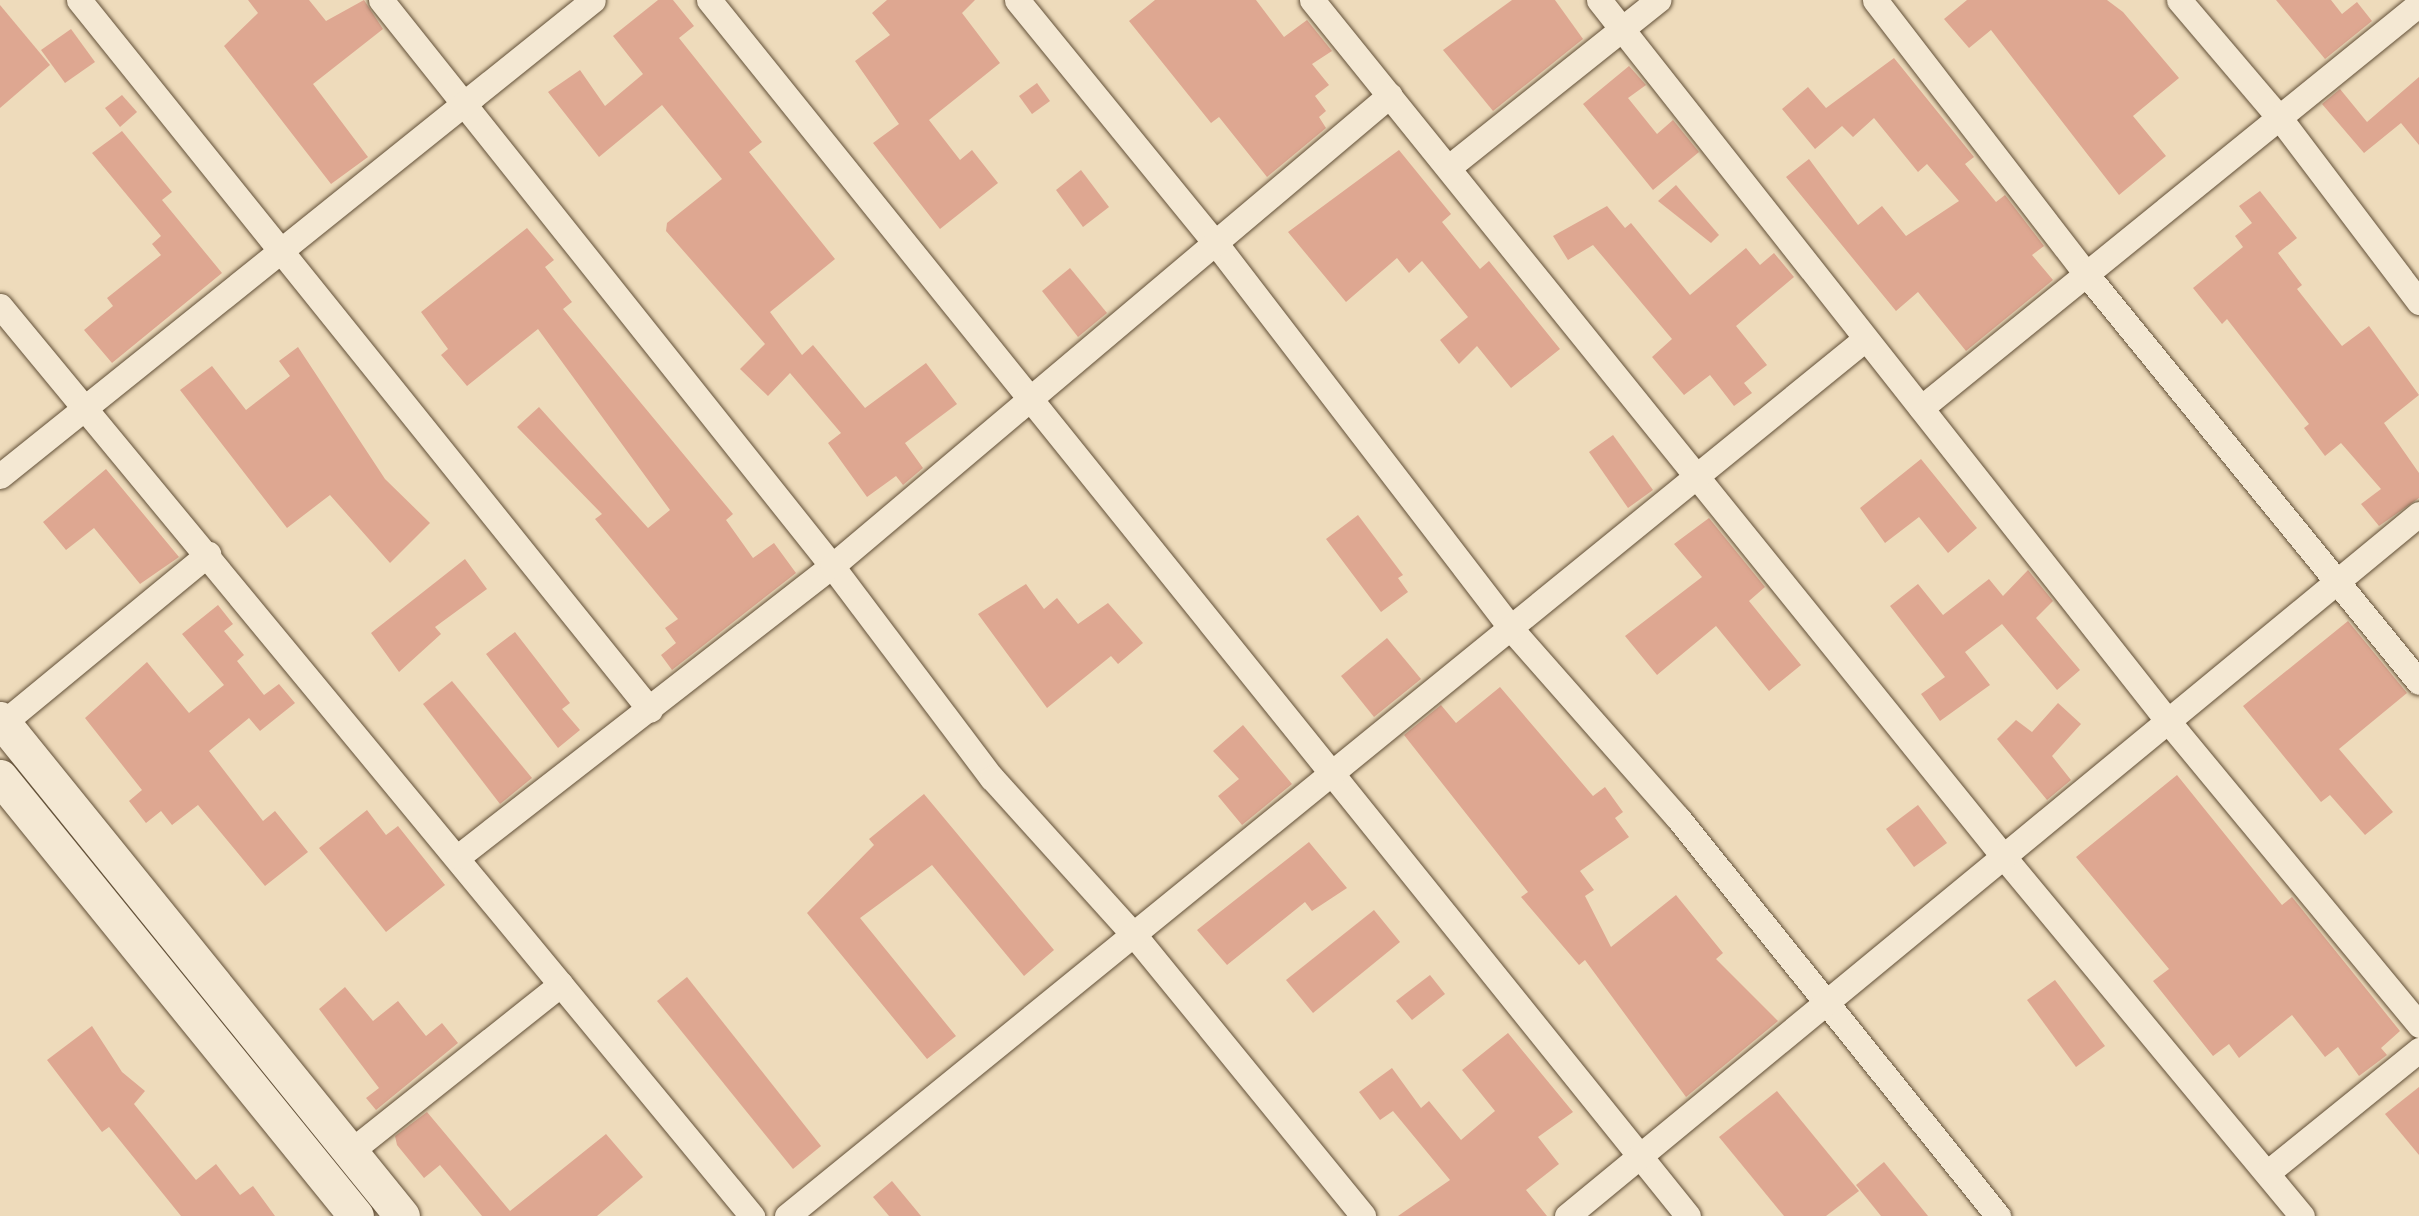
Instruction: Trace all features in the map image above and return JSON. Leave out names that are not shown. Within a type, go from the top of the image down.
[{"type":"street","points":[[79,0],[282,247],[650,710]]},
{"type":"street","points":[[381,0],[832,566],[992,778],[1135,936],[1363,1216]]},
{"type":"street","points":[[0,476],[592,0]]},
{"type":"street","points":[[709,0],[1330,780],[1688,1216]]},
{"type":"street","points":[[1017,0],[1216,244],[1513,631],[1678,818],[1998,1216]]},
{"type":"street","points":[[1312,0],[2003,856],[2302,1216]]},
{"type":"street","points":[[1599,0],[2167,720],[2419,1025]]},
{"type":"street","points":[[1449,167],[1658,0]]},
{"type":"street","points":[[1876,0],[2087,275],[2419,682]]},
{"type":"street","points":[[2179,0],[2282,121],[2419,302]]},
{"type":"street","points":[[1921,408],[2282,121],[2419,4]]},
{"type":"street","points":[[459,856],[832,566],[1390,95]]},
{"type":"street","points":[[0,306],[459,856],[752,1216]]},
{"type":"street","points":[[787,1216],[1513,631],[1865,338]]},
{"type":"street","points":[[1567,1216],[2419,514]]},
{"type":"street","points":[[208,554],[2,721],[402,1216]]},
{"type":"street","points":[[0,776],[356,1216]]},
{"type":"street","points":[[351,1151],[561,984]]},
{"type":"street","points":[[2267,1174],[2419,1050]]},
{"type":"building","points":[[248,0],[309,0],[326,21],[364,0],[383,29],[313,84],[368,157],[331,184],[224,46],[258,13]]},
{"type":"building","points":[[658,0],[673,0],[694,26],[679,38],[762,142],[749,152],[835,259],[770,312],[802,355],[813,345],[865,408],[926,363],[957,404],[905,443],[923,468],[903,485],[896,476],[867,497],[828,443],[841,433],[790,373],[768,396],[740,369],[765,344],[666,231],[667,223],[722,179],[662,105],[599,157],[548,92],[580,70],[605,106],[643,74],[613,36]]},
{"type":"building","points":[[887,0],[975,0],[962,13],[1000,63],[929,120],[960,160],[972,150],[998,183],[940,229],[873,143],[899,124],[855,61],[890,35],[872,13]]},
{"type":"building","points":[[1155,0],[1256,0],[1284,37],[1307,20],[1332,51],[1312,64],[1329,85],[1315,96],[1326,111],[1319,117],[1326,128],[1267,177],[1219,117],[1211,123],[1129,21]]},
{"type":"building","points":[[1512,0],[1555,0],[1583,39],[1493,111],[1443,50]]},
{"type":"building","points":[[1967,0],[2107,0],[2123,12],[2179,78],[2133,116],[2166,156],[2119,195],[1991,30],[1969,48],[1944,19]]},
{"type":"building","points":[[2276,0],[2331,0],[2342,14],[2357,2],[2372,21],[2325,59]]},
{"type":"building","points":[[0,5],[50,65],[0,108]]},
{"type":"building","points":[[71,29],[95,62],[65,83],[41,50]]},
{"type":"building","points":[[1894,58],[1974,157],[1965,164],[1996,202],[2005,195],[2044,246],[2032,255],[2053,280],[1966,351],[1918,292],[1896,311],[1786,177],[1809,159],[1858,225],[1882,206],[1906,236],[1959,201],[1927,164],[1918,172],[1874,118],[1853,137],[1842,126],[1815,149],[1782,109],[1808,87],[1826,108]]},
{"type":"building","points":[[1629,66],[1646,85],[1628,98],[1657,134],[1673,120],[1699,152],[1653,190],[1583,104]]},
{"type":"building","points":[[2419,77],[2419,145],[2401,123],[2364,153],[2322,104],[2340,89],[2367,122]]},
{"type":"building","points":[[1037,83],[1050,101],[1032,114],[1019,96]]},
{"type":"building","points":[[122,95],[137,112],[120,127],[105,108]]},
{"type":"building","points":[[122,131],[172,192],[162,200],[222,273],[112,363],[84,330],[113,306],[107,298],[161,255],[152,244],[161,236],[92,153]]},
{"type":"building","points":[[1399,150],[1451,214],[1442,222],[1480,269],[1489,261],[1560,349],[1511,388],[1477,346],[1459,364],[1440,340],[1468,317],[1422,261],[1409,273],[1397,258],[1346,302],[1288,232]]},
{"type":"building","points":[[1081,170],[1109,207],[1083,227],[1056,190]]},
{"type":"building","points":[[1676,185],[1719,235],[1711,243],[1658,201]]},
{"type":"building","points":[[2260,191],[2297,238],[2278,253],[2302,285],[2297,289],[2342,346],[2369,326],[2419,395],[2384,423],[2419,473],[2419,498],[2379,526],[2361,504],[2381,489],[2341,443],[2325,456],[2304,428],[2309,424],[2227,319],[2222,324],[2193,288],[2243,247],[2235,236],[2252,223],[2239,206]]},
{"type":"building","points":[[1607,206],[1625,228],[1631,223],[1690,295],[1746,248],[1760,265],[1774,253],[1794,277],[1736,326],[1767,365],[1744,383],[1752,393],[1734,406],[1710,375],[1684,395],[1652,357],[1672,339],[1593,245],[1568,260],[1553,236]]},
{"type":"building","points":[[527,228],[554,260],[545,267],[572,302],[563,309],[733,514],[726,520],[753,558],[774,543],[796,573],[672,670],[661,655],[676,643],[665,628],[678,619],[595,519],[602,514],[517,427],[539,407],[648,528],[670,510],[538,329],[467,386],[441,355],[448,349],[421,312]]},
{"type":"building","points":[[1070,268],[1107,313],[1078,337],[1042,291]]},
{"type":"building","points":[[298,347],[385,479],[430,523],[390,563],[330,495],[287,528],[180,390],[212,366],[246,410],[290,376],[279,361]]},
{"type":"building","points":[[1613,435],[1653,490],[1628,508],[1589,452]]},
{"type":"building","points":[[1921,459],[1977,528],[1948,553],[1919,517],[1885,543],[1860,508]]},
{"type":"building","points":[[106,469],[179,557],[140,584],[94,528],[66,550],[43,522]]},
{"type":"building","points":[[1358,515],[1403,575],[1398,578],[1408,592],[1381,612],[1326,539]]},
{"type":"building","points":[[1709,518],[1765,587],[1749,601],[1801,665],[1769,691],[1716,626],[1657,675],[1625,636],[1702,577],[1674,544]]},
{"type":"building","points":[[465,559],[487,589],[435,627],[441,634],[399,672],[371,633]]},
{"type":"building","points":[[2028,570],[2053,601],[2036,618],[2080,670],[2057,690],[2002,624],[1965,652],[1990,685],[1940,721],[1921,694],[1945,677],[1890,606],[1918,584],[1943,615],[1989,579],[2003,596]]},
{"type":"building","points":[[1026,584],[1044,609],[1057,598],[1078,624],[1108,603],[1143,643],[1118,664],[1111,656],[1047,708],[978,614]]},
{"type":"building","points":[[218,605],[233,624],[224,631],[244,655],[237,661],[264,695],[279,684],[295,703],[260,731],[249,718],[209,751],[263,821],[275,811],[308,852],[265,886],[198,805],[172,825],[161,811],[146,823],[129,801],[142,790],[85,718],[147,662],[189,713],[224,685],[182,634]]},
{"type":"building","points":[[2348,621],[2407,693],[2339,749],[2393,812],[2365,835],[2330,795],[2321,802],[2243,706]]},
{"type":"building","points":[[515,632],[570,703],[562,709],[580,730],[558,748],[486,654]]},
{"type":"building","points":[[1387,638],[1421,679],[1374,717],[1341,676]]},
{"type":"building","points":[[452,681],[532,778],[500,804],[423,704]]},
{"type":"building","points":[[1500,687],[1593,796],[1605,787],[1623,812],[1615,818],[1629,837],[1580,871],[1594,890],[1585,896],[1611,947],[1676,895],[1723,953],[1716,959],[1778,1021],[1686,1097],[1585,960],[1579,965],[1521,897],[1528,892],[1404,735],[1441,705],[1456,723]]},
{"type":"building","points":[[2058,703],[2081,724],[2052,756],[2071,780],[2047,800],[1997,739],[2016,720],[2032,732]]},
{"type":"building","points":[[1243,725],[1292,784],[1242,825],[1218,796],[1239,779],[1213,751]]},
{"type":"building","points":[[2177,775],[2282,905],[2292,897],[2400,1031],[2381,1048],[2387,1055],[2359,1076],[2338,1047],[2325,1057],[2292,1015],[2239,1058],[2229,1044],[2213,1056],[2153,981],[2169,969],[2076,857]]},
{"type":"building","points":[[924,794],[1054,950],[1024,976],[932,865],[860,918],[956,1036],[927,1059],[807,913],[874,845],[869,839]]},
{"type":"building","points":[[1918,805],[1947,843],[1914,867],[1886,829]]},
{"type":"building","points":[[367,810],[386,835],[398,826],[445,885],[386,932],[319,848]]},
{"type":"building","points":[[1309,842],[1347,888],[1312,911],[1305,902],[1227,965],[1197,930]]},
{"type":"building","points":[[1374,910],[1400,942],[1313,1013],[1286,980]]},
{"type":"building","points":[[1430,975],[1445,994],[1412,1020],[1396,1001]]},
{"type":"building","points":[[687,977],[821,1146],[793,1169],[657,1001]]},
{"type":"building","points":[[2055,980],[2105,1046],[2076,1067],[2027,1000]]},
{"type":"building","points":[[345,987],[373,1021],[398,1001],[426,1036],[442,1023],[458,1043],[376,1110],[366,1098],[379,1088],[319,1009]]},
{"type":"building","points":[[92,1026],[122,1072],[145,1091],[134,1104],[196,1180],[216,1164],[240,1195],[253,1186],[275,1216],[181,1216],[109,1127],[102,1132],[47,1060]]},
{"type":"building","points":[[1508,1033],[1573,1112],[1538,1137],[1559,1164],[1526,1190],[1547,1216],[1398,1216],[1450,1180],[1393,1111],[1380,1120],[1359,1092],[1392,1068],[1421,1108],[1429,1101],[1461,1140],[1495,1111],[1462,1070]]},
{"type":"building","points":[[2419,1087],[2419,1155],[2385,1114]]},
{"type":"building","points":[[1777,1091],[1859,1191],[1826,1216],[1784,1216],[1719,1137]]},
{"type":"building","points":[[427,1112],[510,1211],[606,1134],[643,1177],[597,1216],[482,1216],[440,1165],[424,1178],[397,1145],[395,1136]]},
{"type":"building","points":[[1884,1162],[1928,1216],[1881,1216],[1856,1185]]},
{"type":"building","points":[[892,1181],[921,1216],[889,1216],[873,1197]]}]
